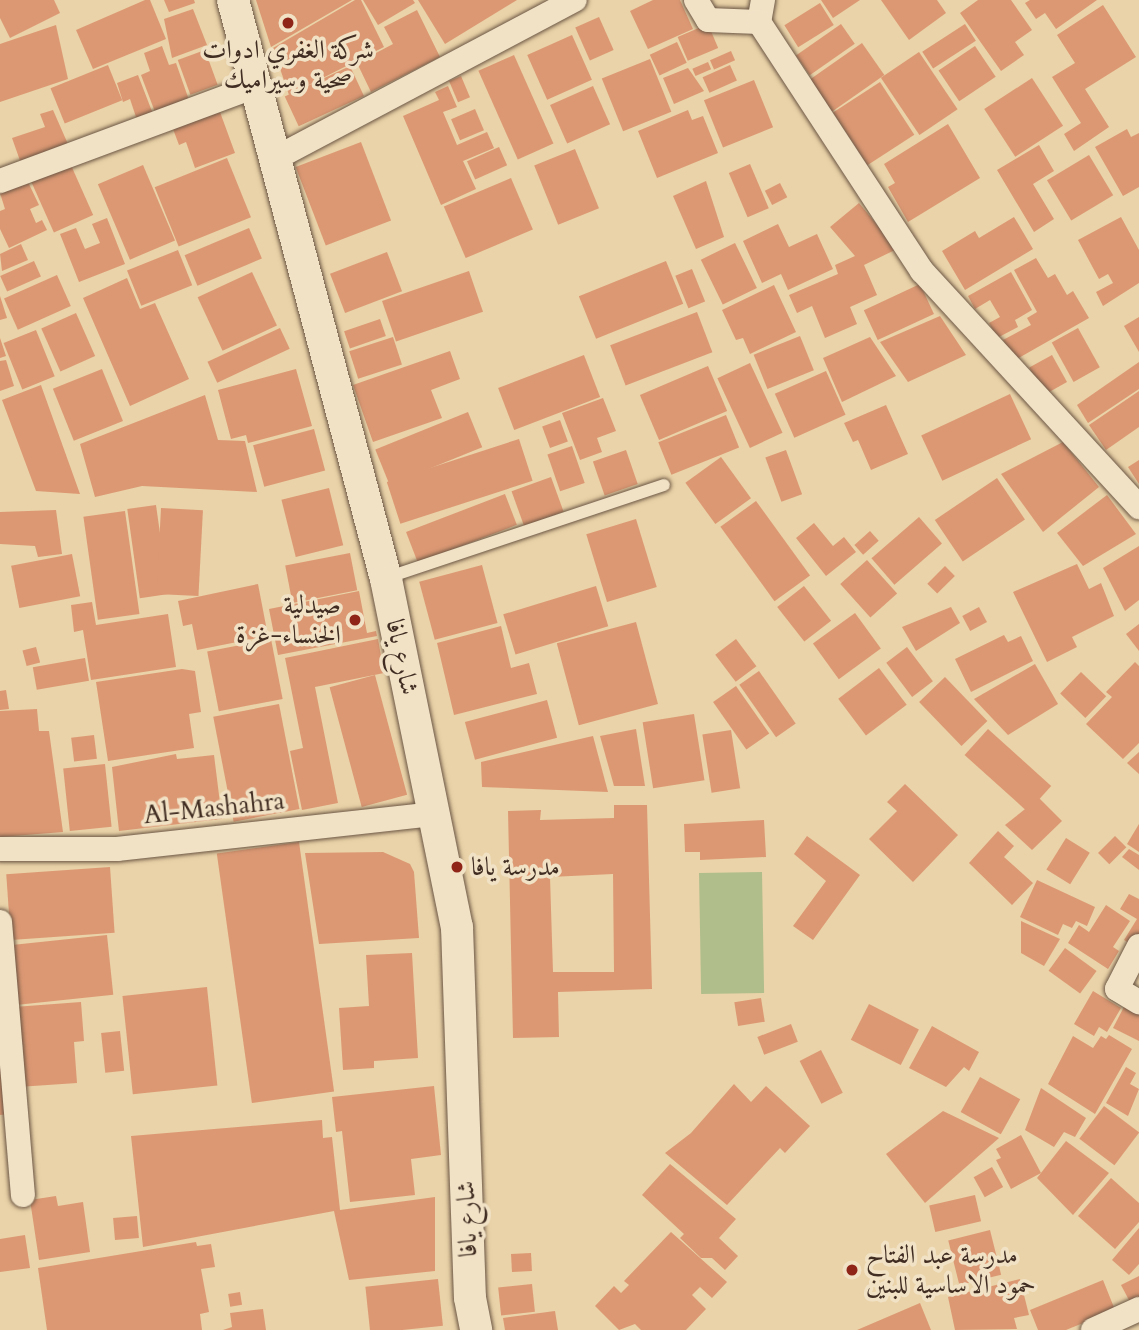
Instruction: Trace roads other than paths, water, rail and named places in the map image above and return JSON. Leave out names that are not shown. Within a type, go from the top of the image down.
[{"type":"street","name":"شارع يافا","points":[[233,0],[386,579],[457,927],[470,1298],[477,1330]]},
{"type":"street","points":[[276,158],[575,0]]},
{"type":"street","points":[[696,0],[708,20],[761,11],[922,271],[1139,507]]},
{"type":"street","points":[[0,181],[256,86]]},
{"type":"street","name":"Al-Mashahra","points":[[0,849],[117,849],[435,814]]},
{"type":"street","points":[[0,922],[23,1195]]},
{"type":"street","points":[[1139,946],[1117,989],[1139,1002]]},
{"type":"street","points":[[1093,1330],[1139,1309]]},
{"type":"lane","points":[[386,579],[664,485]]},
{"type":"place","name":"شركة الغفري ادوات صحية وسيراميك","points":[[288,23]]},
{"type":"place","name":"صيدلية الخنساء-غزة","points":[[355,620]]},
{"type":"place","name":"مدرسة يافا","points":[[457,867]]},
{"type":"place","name":"مدرسة عبد الفتاح حمود الاساسية للبنين","points":[[852,1270]]}]
